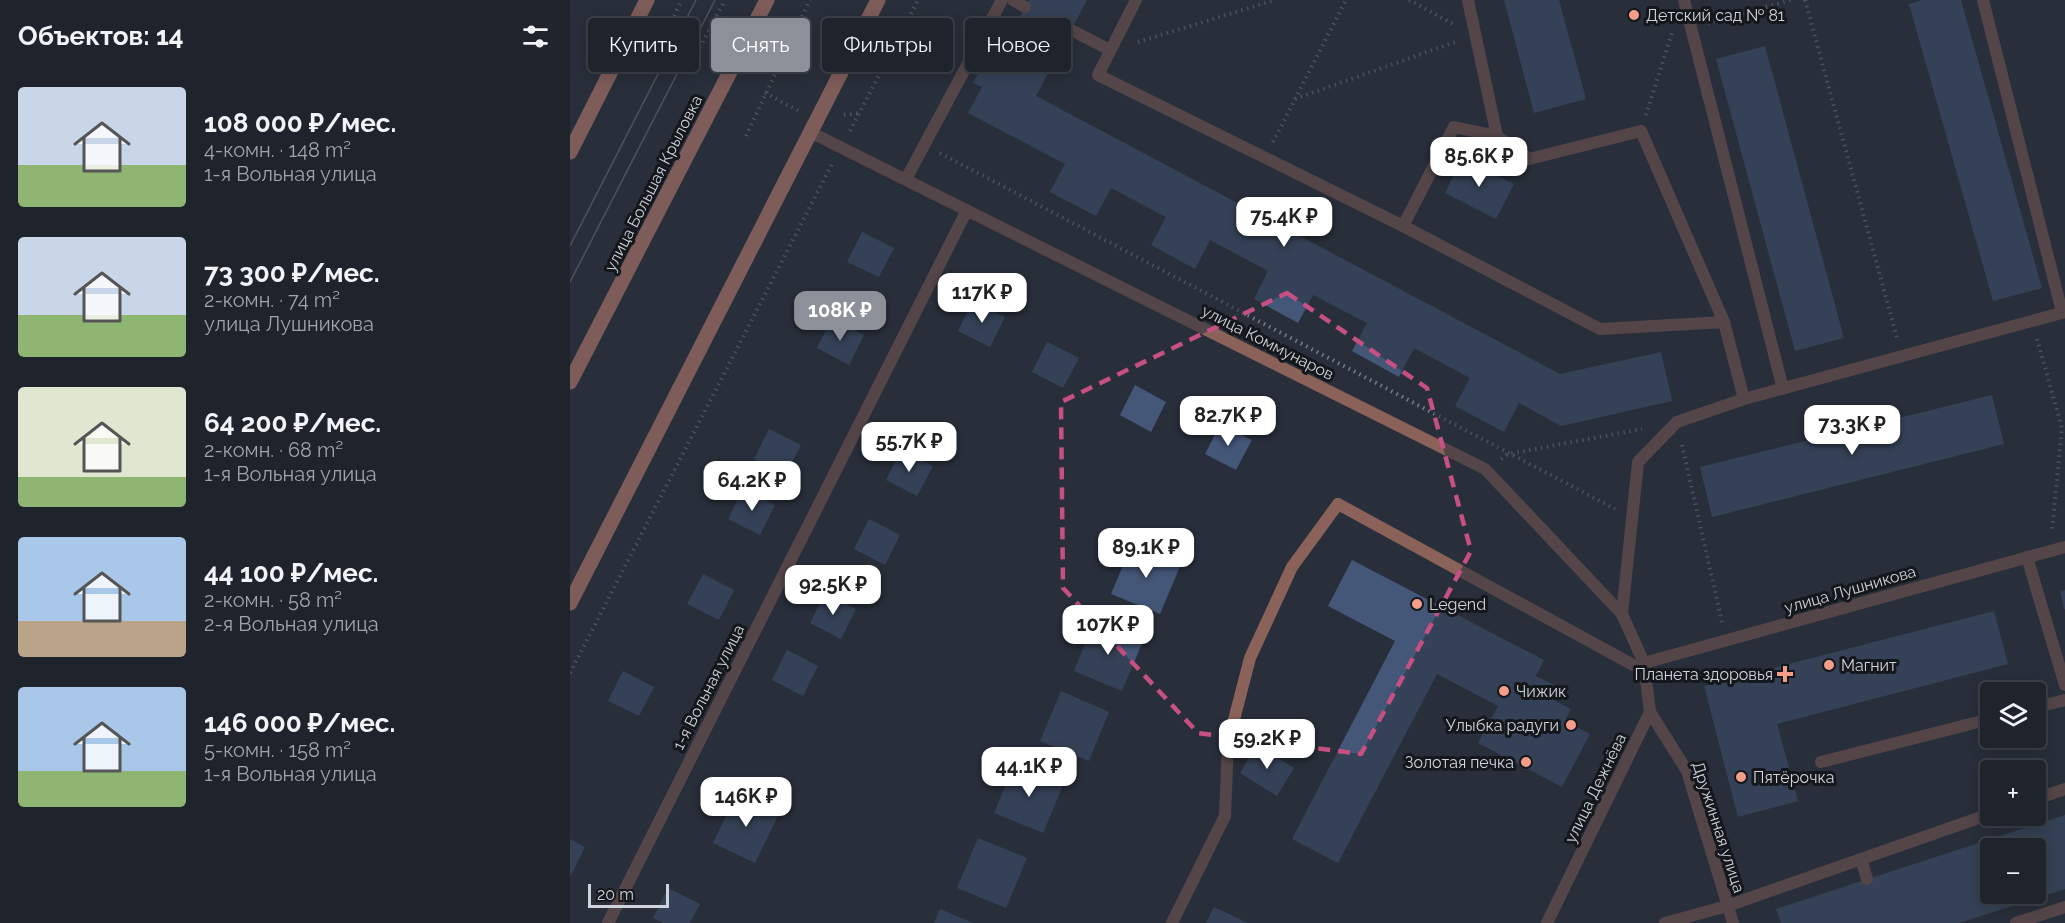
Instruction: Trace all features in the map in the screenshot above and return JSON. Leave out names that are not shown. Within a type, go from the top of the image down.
[{"type":"main road","points":[[570,152],[647,0]]},
{"type":"main road","name":"улица Большая Крыловка","points":[[570,382],[767,0]]},
{"type":"main road","points":[[570,603],[878,0]]},
{"type":"street","points":[[906,179],[1002,0]]},
{"type":"street","points":[[1013,0],[1025,7]]},
{"type":"street","points":[[1136,0],[1098,75],[1403,226],[1600,329],[1724,322]]},
{"type":"street","points":[[1468,0],[1497,136]]},
{"type":"street","points":[[1684,0],[1783,389]]},
{"type":"street","points":[[1622,614],[1638,462],[1677,422],[1744,399],[2063,312],[1983,0]]},
{"type":"street","points":[[1071,30],[1110,50]]},
{"type":"street","points":[[1403,226],[1454,127],[1497,136],[1529,159],[1641,131],[1724,322],[1744,399]]},
{"type":"street","name":"улица Коммунаров","points":[[810,132],[1485,470],[1622,614],[1645,668]]},
{"type":"street","name":"1-я Вольная улица","points":[[608,923],[968,210]]},
{"type":"street","points":[[1172,923],[1225,816],[1228,744],[1250,658],[1292,567],[1338,504],[1645,668],[1650,712]]},
{"type":"street","name":"улица Лушникова","points":[[1645,668],[1726,640],[2065,547]]},
{"type":"street","points":[[2027,557],[2065,685]]},
{"type":"street","points":[[2046,705],[2065,700]]},
{"type":"street","name":"Дружинная улица","points":[[1650,712],[1687,771],[1733,923]]},
{"type":"street","name":"улица Дежнёва","points":[[1547,923],[1650,712]]},
{"type":"street","points":[[1821,762],[1980,722]]},
{"type":"street","points":[[2046,796],[2065,789]]},
{"type":"street","points":[[1665,923],[1727,906],[1980,817]]},
{"type":"street","points":[[1861,859],[1867,879]]},
{"type":"street","points":[[2016,923],[2065,907]]},
{"type":"path","points":[[673,18],[682,0]]},
{"type":"path","points":[[699,49],[725,0]]},
{"type":"path","points":[[746,136],[810,0]]},
{"type":"path","points":[[570,673],[918,0]]},
{"type":"path","points":[[1110,50],[1275,0]]},
{"type":"path","points":[[1264,159],[1346,0]]},
{"type":"path","points":[[1408,0],[1475,35]]},
{"type":"path","points":[[1805,0],[1902,356]]},
{"type":"path","points":[[1295,99],[1475,35]]},
{"type":"path","points":[[925,145],[1632,518]]},
{"type":"path","points":[[2031,321],[2062,428],[2050,550]]},
{"type":"path","points":[[1485,470],[1508,454],[1677,422],[1726,640]]},
{"type":"highlighted area","points":[[1287,293],[1427,388],[1471,551],[1361,754],[1198,733],[1063,588],[1061,402]]},
{"type":"building","points":[[1029,0],[1087,0],[1071,30],[1071,18],[1020,18]]},
{"type":"building","points":[[1504,0],[1559,0],[1586,99],[1534,113]]},
{"type":"building","points":[[1922,0],[1961,0],[2042,288],[1993,301],[1909,4]]},
{"type":"building","points":[[1765,46],[1844,338],[1795,351],[1716,59]]},
{"type":"building","points":[[979,72],[1049,72],[1036,96],[1560,374],[1661,352],[1672,401],[1561,426],[1519,403],[1504,432],[1455,406],[1470,378],[1414,348],[1399,377],[1352,351],[1367,323],[1313,295],[1298,323],[1254,299],[1268,271],[1210,240],[1195,269],[1151,245],[1166,217],[1111,188],[1096,216],[1050,192],[1065,164],[968,113],[982,87],[973,83]]},
{"type":"building","points":[[1462,158],[1514,184],[1496,219],[1445,193]]},
{"type":"building","points":[[862,232],[894,248],[879,277],[847,262]]},
{"type":"building","points":[[973,301],[1005,317],[990,347],[958,331]]},
{"type":"building","points":[[832,318],[864,335],[849,365],[817,348]]},
{"type":"building","points":[[1047,342],[1079,358],[1063,388],[1032,372]]},
{"type":"building","points":[[1135,385],[1166,402],[1151,432],[1120,415]]},
{"type":"building","points":[[1992,395],[2004,444],[1712,517],[1700,467]]},
{"type":"building","points":[[1220,425],[1252,440],[1236,470],[1205,454]]},
{"type":"building","points":[[769,429],[801,445],[785,475],[754,459]]},
{"type":"building","points":[[901,450],[933,466],[917,496],[886,480]]},
{"type":"building","points":[[743,489],[775,505],[760,535],[728,519]]},
{"type":"building","points":[[869,519],[900,535],[885,565],[854,549]]},
{"type":"building","points":[[1132,544],[1181,564],[1160,614],[1111,594]]},
{"type":"building","points":[[1352,560],[1544,660],[1536,676],[1556,686],[1550,698],[1571,709],[1565,721],[1590,734],[1562,787],[1478,743],[1498,706],[1437,674],[1338,863],[1292,839],[1395,641],[1328,606]]},
{"type":"building","points":[[703,574],[734,590],[719,620],[687,604]]},
{"type":"building","points":[[2065,590],[2065,609],[2064,609],[2060,591]]},
{"type":"building","points":[[825,593],[856,609],[841,639],[810,623]]},
{"type":"building","points":[[1994,611],[2008,664],[1777,724],[1798,801],[1738,817],[1704,686]]},
{"type":"building","points":[[1094,621],[1143,641],[1122,691],[1074,671]]},
{"type":"building","points":[[787,650],[818,666],[803,696],[772,680]]},
{"type":"building","points":[[623,671],[654,687],[639,716],[608,701]]},
{"type":"building","points":[[1061,691],[1109,712],[1089,761],[1040,741]]},
{"type":"building","points":[[1257,745],[1294,768],[1277,796],[1240,773]]},
{"type":"building","points":[[1015,763],[1064,783],[1043,833],[994,813]]},
{"type":"building","points":[[738,792],[780,812],[755,863],[713,843]]},
{"type":"building","points":[[2065,815],[2065,889],[2046,895],[2046,838],[1994,838],[2031,826],[2046,826],[2046,821]]},
{"type":"building","points":[[978,838],[1027,858],[1006,908],[957,888]]},
{"type":"building","points":[[570,839],[585,847],[570,877]]},
{"type":"building","points":[[1980,843],[1980,904],[2018,904],[1959,923],[1781,923],[1776,909]]},
{"type":"building","points":[[668,888],[700,904],[690,923],[663,923],[653,918]]},
{"type":"building","points":[[1214,907],[1248,923],[1206,923]]},
{"type":"building","points":[[940,909],[973,923],[934,923]]},
{"type":"tram line","points":[[570,246],[696,0]]},
{"type":"tram line","points":[[570,282],[715,0]]},
{"type":"place","name":"Детский сад № 81","points":[[1634,15]]},
{"type":"place","name":"Legend","points":[[1417,604]]},
{"type":"place","name":"Магнит","points":[[1829,665]]},
{"type":"place","name":"Планета здоровья","points":[[1785,674]]},
{"type":"place","name":"Чижик","points":[[1504,691]]},
{"type":"place","name":"Улыбка радуги","points":[[1571,725]]},
{"type":"place","name":"Золотая печка","points":[[1526,762]]},
{"type":"place","name":"Пятёрочка","points":[[1741,777]]}]
